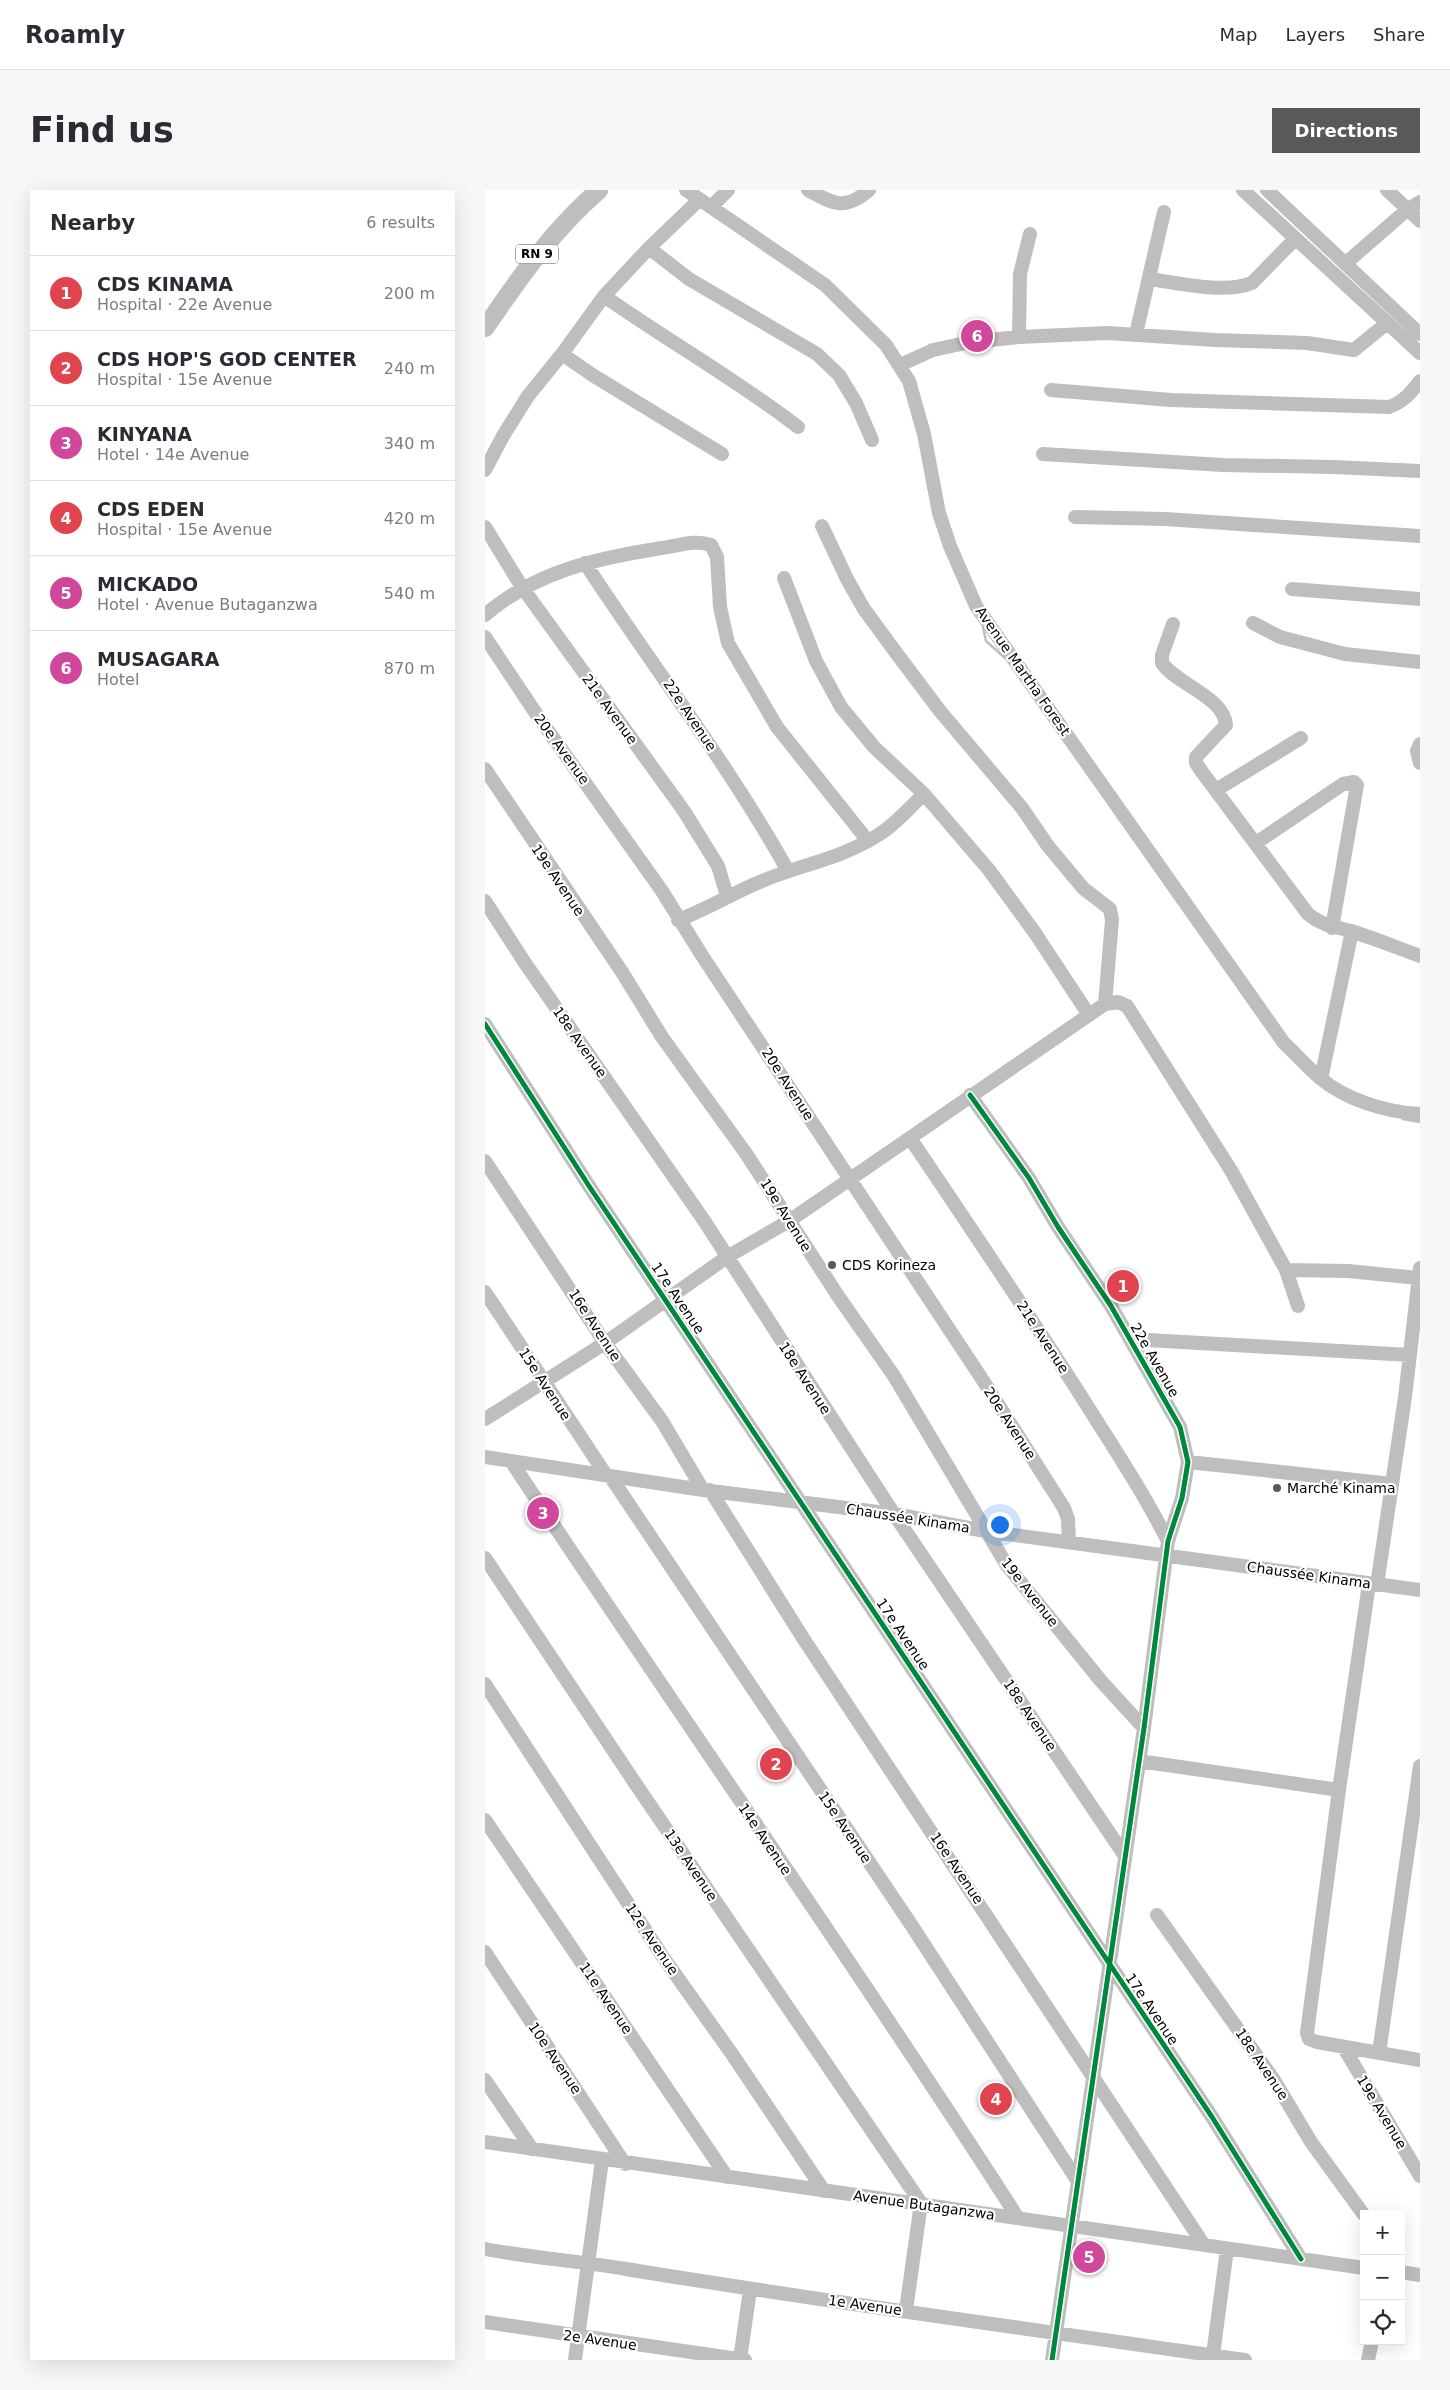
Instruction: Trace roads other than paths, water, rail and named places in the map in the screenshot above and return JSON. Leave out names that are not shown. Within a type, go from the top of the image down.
[{"type":"main road","name":"RN 9","points":[[485,328],[540,249],[565,221],[599,190]]},
{"type":"street","name":"Avenue Martha Forest","points":[[686,190],[825,285],[886,345],[909,381],[924,434],[939,513],[950,546],[976,606],[1284,1043],[1321,1078],[1343,1093],[1370,1104],[1420,1114]]},
{"type":"street","points":[[485,470],[503,436],[528,396],[562,354],[604,296],[649,248],[705,204],[729,190]]},
{"type":"street","points":[[807,190],[841,204],[858,200],[869,190]]},
{"type":"street","points":[[1243,190],[1386,324],[1420,353]]},
{"type":"street","points":[[1267,190],[1420,334]]},
{"type":"street","points":[[1387,190],[1414,206],[1420,221]]},
{"type":"street","points":[[1346,263],[1414,206]]},
{"type":"street","points":[[1136,334],[1164,212]]},
{"type":"street","points":[[1019,337],[1020,274],[1030,234]]},
{"type":"street","points":[[1149,279],[1209,287],[1243,286],[1252,283],[1295,239]]},
{"type":"street","points":[[649,248],[689,279],[817,354],[839,375],[856,403],[872,440]]},
{"type":"street","points":[[604,296],[645,325],[767,402],[798,427]]},
{"type":"street","points":[[900,365],[951,345],[1019,337],[1136,334],[1215,340],[1307,343],[1354,350],[1386,324]]},
{"type":"street","points":[[562,354],[722,454]]},
{"type":"street","points":[[1051,390],[1171,400],[1389,407],[1399,404],[1408,396],[1420,380]]},
{"type":"street","points":[[1043,454],[1223,465],[1333,466],[1420,471]]},
{"type":"street","points":[[1075,517],[1184,520],[1420,536]]},
{"type":"street","points":[[822,526],[847,579],[864,609],[897,654],[940,711],[1012,795],[1048,846],[1083,888],[1110,909],[1112,920],[1105,1004]]},
{"type":"street","name":"21e Avenue","points":[[485,527],[522,587],[684,811],[718,866],[727,896]]},
{"type":"street","points":[[485,614],[522,587],[585,563],[629,553],[692,543],[702,542],[711,545],[717,557],[720,608],[728,643],[777,727],[868,841]]},
{"type":"street","name":"22e Avenue","points":[[585,563],[766,830],[788,870]]},
{"type":"street","points":[[784,578],[816,661],[841,707],[874,747],[924,794],[989,870],[1035,934],[1089,1015]]},
{"type":"street","points":[[1291,589],[1420,599]]},
{"type":"street","points":[[1253,623],[1280,638],[1345,654],[1420,662]]},
{"type":"street","points":[[1173,624],[1162,655],[1162,663],[1215,704],[1225,718],[1226,725],[1196,757],[1195,763],[1308,914],[1317,922],[1332,928],[1352,931],[1420,956]]},
{"type":"street","name":"20e Avenue","points":[[485,637],[537,715],[662,891],[679,920],[1041,1471],[1066,1514],[1069,1542]]},
{"type":"street","points":[[1216,790],[1301,738]]},
{"type":"street","points":[[1420,744],[1417,751],[1420,763]]},
{"type":"street","name":"19e Avenue","points":[[485,769],[621,972],[662,1037],[761,1175],[789,1221],[894,1376],[1006,1564],[1101,1681],[1144,1728]]},
{"type":"street","points":[[1256,843],[1343,784],[1354,782],[1357,785],[1332,928]]},
{"type":"street","points":[[679,920],[727,896],[788,870],[842,854],[868,841],[880,834],[924,794]]},
{"type":"street","name":"18e Avenue","points":[[485,901],[531,971],[703,1219],[894,1514],[1125,1856]]},
{"type":"street","points":[[1321,1078],[1352,931]]},
{"type":"street","points":[[485,1419],[605,1343],[727,1257],[789,1221],[1105,1004],[1118,1002],[1127,1006],[1215,1142],[1286,1270],[1298,1306]]},
{"type":"street","name":"17e Avenue","points":[[485,1024],[589,1186],[1212,2117],[1301,2258]]},
{"type":"street","name":"22e Avenue","points":[[970,1095],[1029,1178],[1058,1227],[1111,1306],[1181,1426],[1188,1462],[1168,1548],[1110,1967],[1077,2180],[1052,2360]]},
{"type":"street","name":"21e Avenue","points":[[911,1138],[1119,1455],[1148,1502],[1168,1548]]},
{"type":"street","name":"16e Avenue","points":[[485,1161],[605,1343],[662,1421],[1204,2245]]},
{"type":"street","points":[[1286,1270],[1419,1273],[1392,1484],[1373,1584],[1339,1790],[1307,2033],[1309,2040],[1344,2048],[1420,2060]]},
{"type":"street","name":"15e Avenue","points":[[485,1292],[544,1383],[912,1926],[1077,2180]]},
{"type":"street","points":[[1130,1340],[1410,1355]]},
{"type":"street","name":"Chaussée Kinama","points":[[485,1456],[707,1490],[894,1514],[985,1531],[1069,1542],[1168,1548],[1373,1584],[1420,1590]]},
{"type":"street","name":"14e Avenue","points":[[511,1461],[818,1918],[916,2059],[1018,2218]]},
{"type":"street","points":[[1188,1462],[1392,1484]]},
{"type":"street","name":"13e Avenue","points":[[485,1558],[633,1780],[921,2203]]},
{"type":"street","name":"12e Avenue","points":[[485,1684],[663,1957],[732,2054],[824,2191]]},
{"type":"street","points":[[1139,1761],[1339,1790]]},
{"type":"street","points":[[1379,2053],[1420,1766]]},
{"type":"street","name":"11e Avenue","points":[[485,1820],[727,2177]]},
{"type":"street","name":"18e Avenue","points":[[1157,1915],[1274,2080],[1311,2142],[1360,2210]]},
{"type":"street","name":"10e Avenue","points":[[485,1952],[625,2164]]},
{"type":"street","name":"19e Avenue","points":[[1344,2048],[1420,2176]]},
{"type":"street","points":[[485,2080],[532,2149]]},
{"type":"street","name":"Avenue Butaganzwa","points":[[485,2142],[625,2164],[921,2203],[1071,2227],[1360,2267]]},
{"type":"street","points":[[575,2360],[602,2160]]},
{"type":"street","points":[[906,2310],[921,2203]]},
{"type":"street","points":[[1208,2356],[1227,2248]]},
{"type":"street","name":"1e Avenue","points":[[485,2249],[589,2263],[750,2290],[906,2310],[1056,2334],[1245,2360]]},
{"type":"street","points":[[1405,2273],[1420,2275]]},
{"type":"street","points":[[742,2360],[750,2290]]},
{"type":"street","name":"2e Avenue","points":[[485,2322],[742,2360]]},
{"type":"street","points":[[1368,2360],[1371,2345]]},
{"type":"waterway","points":[[983,627],[986,641],[1006,659]]},
{"type":"waterway","points":[[1403,1119],[1420,1122]]},
{"type":"place","name":"MUSAGARA","points":[[977,336]]},
{"type":"place","name":"CDS Korineza","points":[[832,1265]]},
{"type":"place","name":"CDS KINAMA","points":[[1123,1286]]},
{"type":"place","name":"Marché Kinama","points":[[1277,1488]]},
{"type":"place","name":"KINYANA","points":[[543,1513]]},
{"type":"place","name":"CDS HOP'S GOD CENTER","points":[[776,1764]]},
{"type":"place","name":"CDS EDEN","points":[[996,2099]]},
{"type":"place","name":"MICKADO","points":[[1089,2257]]}]
